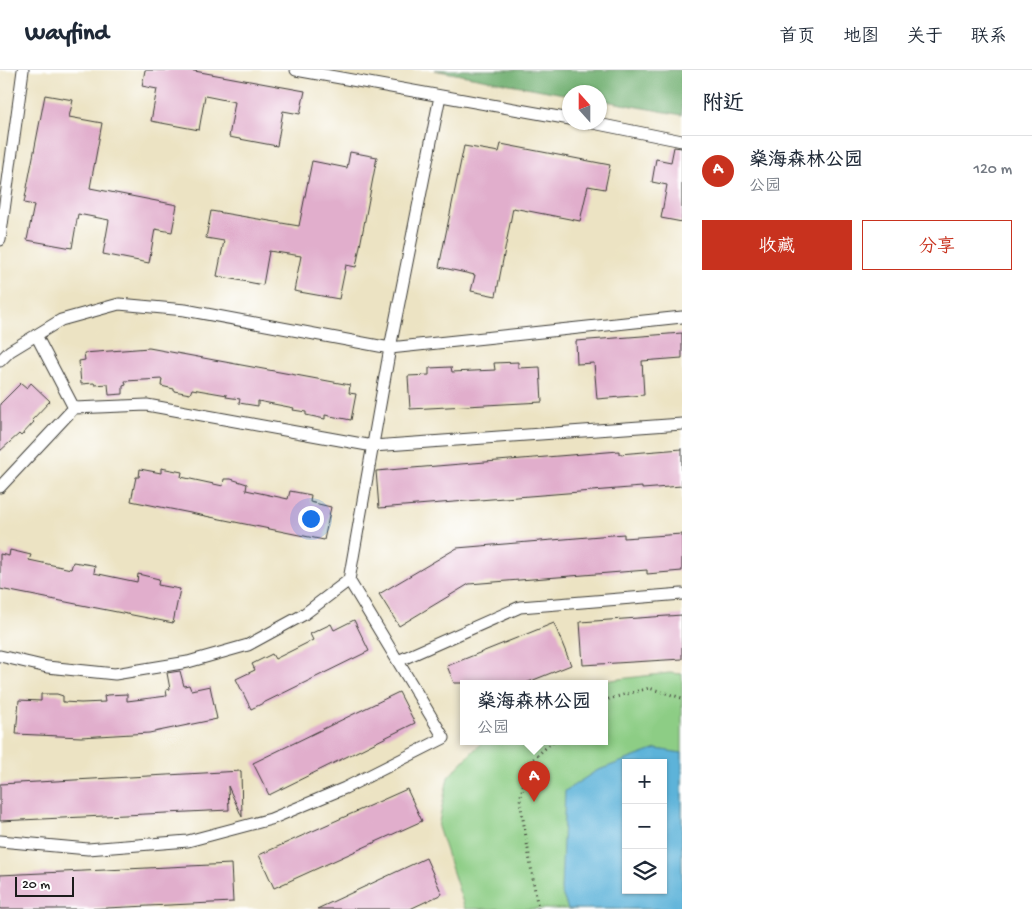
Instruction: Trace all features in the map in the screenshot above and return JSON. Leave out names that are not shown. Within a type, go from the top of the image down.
[{"type":"lane","points":[[0,240],[23,70]]},
{"type":"lane","points":[[296,70],[562,118]]},
{"type":"lane","points":[[0,841],[88,849],[188,841],[271,819],[345,788],[444,738],[349,580],[390,348],[440,96]]},
{"type":"lane","points":[[607,126],[682,142]]},
{"type":"lane","points":[[0,361],[10,351],[60,320],[120,304],[185,310],[390,348],[682,317]]},
{"type":"lane","points":[[36,335],[74,408]]},
{"type":"lane","points":[[0,487],[74,408],[147,405],[373,446],[682,424]]},
{"type":"lane","points":[[0,656],[47,667],[115,674],[188,662],[248,645],[303,615],[349,580]]},
{"type":"lane","points":[[398,662],[520,607],[682,594]]},
{"type":"path","points":[[608,700],[649,688],[682,698]]},
{"type":"path","points":[[538,909],[520,801],[526,765],[548,745]]},
{"type":"green space","points":[[434,70],[682,70],[682,115],[607,101],[607,85],[562,85],[562,94]]},
{"type":"green space","points":[[669,673],[682,674],[682,909],[465,909],[438,827],[448,777],[479,745],[608,745],[608,680]]},
{"type":"water","points":[[656,749],[682,753],[682,909],[568,909],[561,891],[565,791],[596,771],[622,761],[622,894],[667,894],[667,759],[629,759]]},
{"type":"building","points":[[145,70],[189,70],[305,91],[300,114],[283,111],[277,146],[229,137],[235,102],[205,96],[199,130],[151,121],[157,89],[142,86]]},
{"type":"building","points":[[45,95],[73,100],[69,117],[102,123],[90,188],[177,205],[172,232],[155,229],[149,263],[103,254],[109,220],[78,214],[72,248],[27,240],[34,205],[24,203]]},
{"type":"building","points":[[501,144],[610,165],[605,189],[588,186],[580,221],[513,208],[496,296],[471,291],[475,275],[439,267],[464,146],[499,152]]},
{"type":"building","points":[[674,147],[682,148],[682,222],[661,218],[667,185],[652,182],[656,159],[671,162]]},
{"type":"building","points":[[350,152],[377,157],[356,267],[346,265],[339,299],[294,291],[301,256],[269,251],[263,285],[217,276],[224,241],[206,238],[211,211],[299,226],[312,161],[347,168]]},
{"type":"building","points":[[682,333],[682,358],[642,361],[644,395],[597,399],[594,363],[577,364],[576,341]]},
{"type":"building","points":[[149,348],[350,385],[349,393],[356,394],[351,420],[325,415],[325,419],[306,415],[306,412],[293,410],[294,408],[258,401],[258,406],[239,403],[240,399],[226,397],[227,395],[192,389],[190,394],[174,391],[174,389],[161,386],[162,379],[125,381],[126,385],[123,386],[123,394],[109,395],[108,384],[81,384],[79,361],[85,360],[84,353]]},
{"type":"building","points":[[518,362],[518,368],[540,367],[542,402],[410,409],[408,376],[429,375],[429,368],[451,367],[452,372],[495,370],[494,363]]},
{"type":"building","points":[[21,383],[27,388],[31,383],[50,401],[32,420],[34,422],[21,436],[19,434],[0,451],[0,404]]},
{"type":"building","points":[[682,449],[682,486],[642,489],[642,487],[379,508],[376,471],[619,451],[619,454]]},
{"type":"building","points":[[161,468],[182,472],[181,477],[223,486],[224,479],[231,479],[247,484],[246,490],[288,499],[290,491],[311,495],[310,502],[331,507],[324,540],[131,501],[136,477],[139,477],[140,469],[161,473]]},
{"type":"building","points":[[624,534],[624,538],[682,534],[682,571],[647,574],[647,570],[469,584],[399,626],[379,594],[457,548]]},
{"type":"building","points":[[10,550],[31,555],[29,560],[71,569],[73,562],[92,565],[95,566],[94,573],[137,582],[138,574],[159,579],[158,585],[180,589],[173,623],[0,589],[0,554],[9,556]]},
{"type":"building","points":[[682,615],[682,659],[583,665],[580,622]]},
{"type":"building","points":[[354,620],[369,651],[251,709],[236,679],[255,670],[252,664],[272,654],[275,659],[313,640],[310,634],[331,624],[334,630]]},
{"type":"building","points":[[554,623],[571,665],[534,680],[460,680],[460,683],[454,683],[447,666]]},
{"type":"building","points":[[180,671],[184,686],[189,685],[191,690],[210,686],[217,719],[149,733],[81,737],[16,734],[19,700],[41,701],[41,694],[57,694],[63,696],[63,702],[81,703],[105,702],[104,696],[107,695],[127,694],[127,701],[167,696],[166,690],[170,689],[167,673]]},
{"type":"building","points":[[399,692],[415,723],[269,795],[253,763]]},
{"type":"building","points":[[241,771],[242,817],[228,786],[229,810],[0,821],[0,784]]},
{"type":"building","points":[[407,789],[422,821],[274,888],[259,855]]},
{"type":"building","points":[[426,858],[442,894],[410,909],[317,909]]},
{"type":"building","points":[[231,864],[233,902],[85,909],[0,909],[0,875]]},
{"type":"place","name":"燊海森林公园","points":[[534,802]]}]
